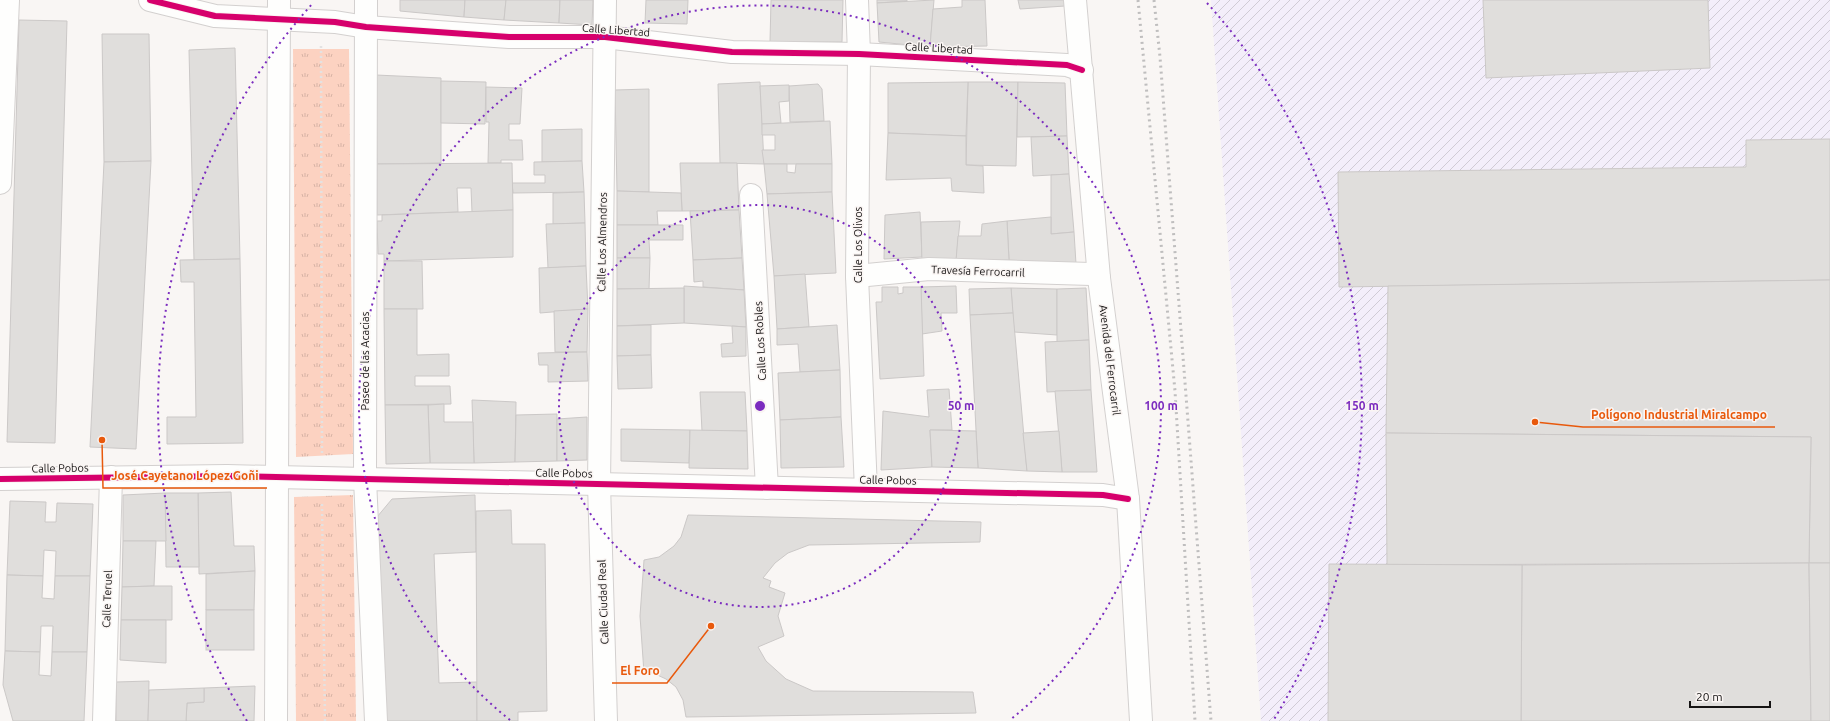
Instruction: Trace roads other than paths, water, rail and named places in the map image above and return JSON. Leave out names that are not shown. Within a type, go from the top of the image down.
[{"type":"street","points":[[0,183],[8,0]]},
{"type":"street","name":"Calle Libertad","points":[[150,0],[215,16],[280,10],[321,22],[366,27],[509,37],[605,37],[732,52],[859,54],[1067,65],[1082,70]]},
{"type":"street","name":"Paseo de las Acacias","points":[[366,0],[365,479],[376,721]]},
{"type":"street","name":"Calle Los Almendros","points":[[599,484],[605,0]]},
{"type":"street","name":"Calle Los Olivos","points":[[857,0],[859,54],[857,276],[866,490]]},
{"type":"street","name":"Avenida del Ferrocarril","points":[[1075,0],[1099,278],[1128,499],[1141,721]]},
{"type":"street","points":[[276,721],[276,477],[280,10]]},
{"type":"street","name":"Calle Los Robles","points":[[752,195],[768,488]]},
{"type":"street","name":"Travesía Ferrocarril","points":[[857,276],[929,269],[1091,274],[1099,278]]},
{"type":"street","name":"Calle Pobos","points":[[0,479],[227,476],[1102,495],[1128,499]]},
{"type":"street","name":"Calle Teruel","points":[[104,721],[111,477]]},
{"type":"street","name":"Calle Ciudad Real","points":[[599,484],[606,721]]},
{"type":"railway","points":[[1138,0],[1175,391],[1195,721]]},
{"type":"railway","points":[[1154,0],[1160,57],[1211,721]]},
{"type":"place","name":"Polígono Industrial Miralcampo","points":[[1535,422]]},
{"type":"place","name":"José Cayetano López Goñi","points":[[102,440]]},
{"type":"place","name":"El Foro","points":[[711,626]]}]
